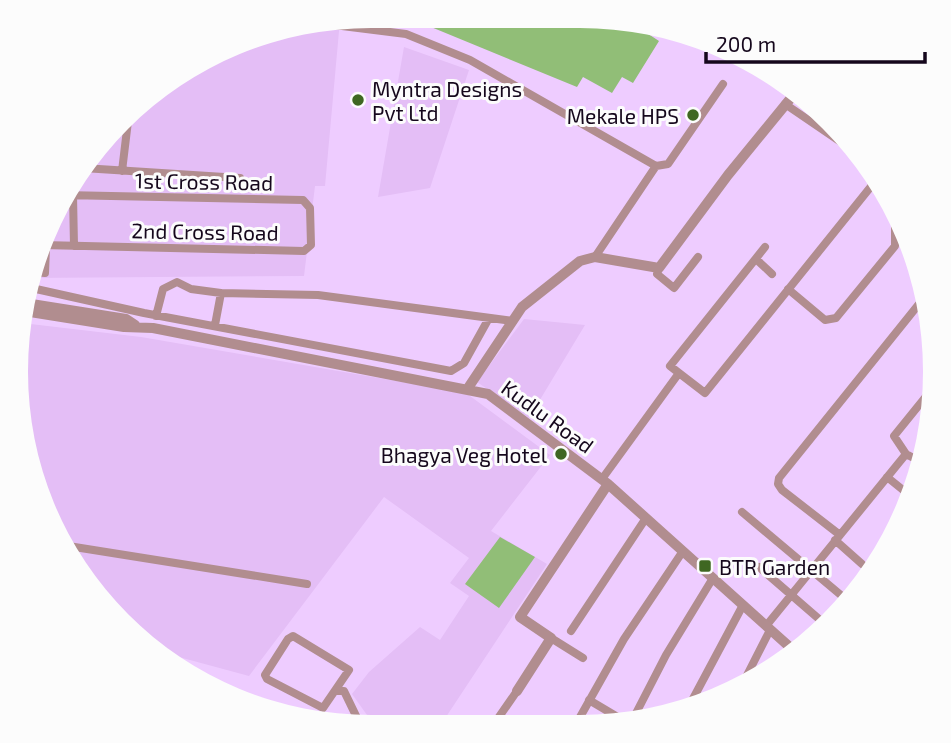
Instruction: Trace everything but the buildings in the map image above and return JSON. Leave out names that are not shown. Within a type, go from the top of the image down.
[{"type":"street","points":[[361,28],[406,34],[462,56],[656,166],[668,164],[723,84]]},
{"type":"street","points":[[698,257],[674,288],[657,274],[789,99]]},
{"type":"street","points":[[785,104],[823,130]]},
{"type":"street","points":[[122,171],[127,131]]},
{"type":"street","points":[[595,257],[656,166]]},
{"type":"street","points":[[94,169],[240,178]]},
{"type":"street","points":[[765,247],[670,366],[705,393],[870,188]]},
{"type":"street","name":"1st Cross Road","points":[[77,195],[303,200]]},
{"type":"street","name":"2nd Cross Road","points":[[52,246],[304,251],[311,245],[310,208],[303,200]]},
{"type":"street","points":[[70,208],[74,246]]},
{"type":"street","points":[[788,289],[825,320],[836,318],[895,246],[895,236]]},
{"type":"street","points":[[468,388],[522,307],[579,262],[595,257],[659,268]]},
{"type":"street","points":[[756,259],[772,274]]},
{"type":"street","points":[[156,316],[161,293],[169,284],[177,282],[191,289],[221,293],[318,295],[513,321]]},
{"type":"street","points":[[39,289],[156,316],[451,371],[464,363],[489,318]]},
{"type":"street","points":[[215,325],[221,293]]},
{"type":"street","name":"Kudlu Road","points":[[34,307],[124,327],[138,326],[488,394],[605,482],[787,645]]},
{"type":"street","points":[[862,564],[838,538],[782,490],[778,484],[779,478],[917,307]]},
{"type":"street","points":[[138,326],[144,313]]},
{"type":"street","points":[[583,658],[520,617],[678,373]]},
{"type":"street","points":[[912,456],[906,453],[894,436],[921,402]]},
{"type":"street","points":[[749,670],[768,628],[791,595],[906,453]]},
{"type":"street","points":[[887,477],[902,489]]},
{"type":"street","points":[[742,512],[841,595]]},
{"type":"street","points":[[571,632],[646,518]]},
{"type":"street","points":[[77,547],[307,584]]},
{"type":"street","points":[[581,715],[624,639],[683,551]]},
{"type":"street","points":[[760,567],[818,618]]},
{"type":"street","points":[[638,710],[666,655],[713,578]]},
{"type":"street","points":[[695,695],[743,605]]},
{"type":"street","points":[[336,691],[326,706],[320,708],[270,682],[265,675],[288,639],[293,636],[349,670],[336,691],[337,698],[347,699],[354,706],[357,714]]},
{"type":"street","points":[[500,715],[551,638]]},
{"type":"street","points":[[589,700],[611,713]]},
{"type":"shaded area","points":[[339,30],[325,186],[315,186],[304,276],[41,278],[54,240],[74,200],[99,162],[145,113],[200,74],[240,54],[283,40]]},
{"type":"shaded area","points":[[404,47],[469,70],[430,188],[378,197]]},
{"type":"shaded area","points":[[524,319],[585,325],[529,418],[477,382]]},
{"type":"shaded area","points":[[32,324],[141,337],[466,393],[550,455],[491,531],[547,564],[447,715],[367,715],[352,694],[369,672],[420,627],[440,640],[469,596],[450,583],[469,558],[384,497],[249,676],[183,658],[162,644],[113,598],[74,543],[46,482],[35,439],[28,372]]},
{"type":"green space","points":[[433,28],[602,29],[647,35],[659,41],[633,83],[622,77],[612,93],[583,77],[577,87]]},
{"type":"green space","points":[[500,537],[535,557],[499,608],[465,584]]},
{"type":"place","name":"Myntra Designs Pvt Ltd","points":[[358,100]]},
{"type":"place","name":"Mekale HPS","points":[[693,115]]},
{"type":"place","name":"Bhagya Veg Hotel","points":[[561,454]]},
{"type":"place","name":"BTR Garden","points":[[705,566]]}]
